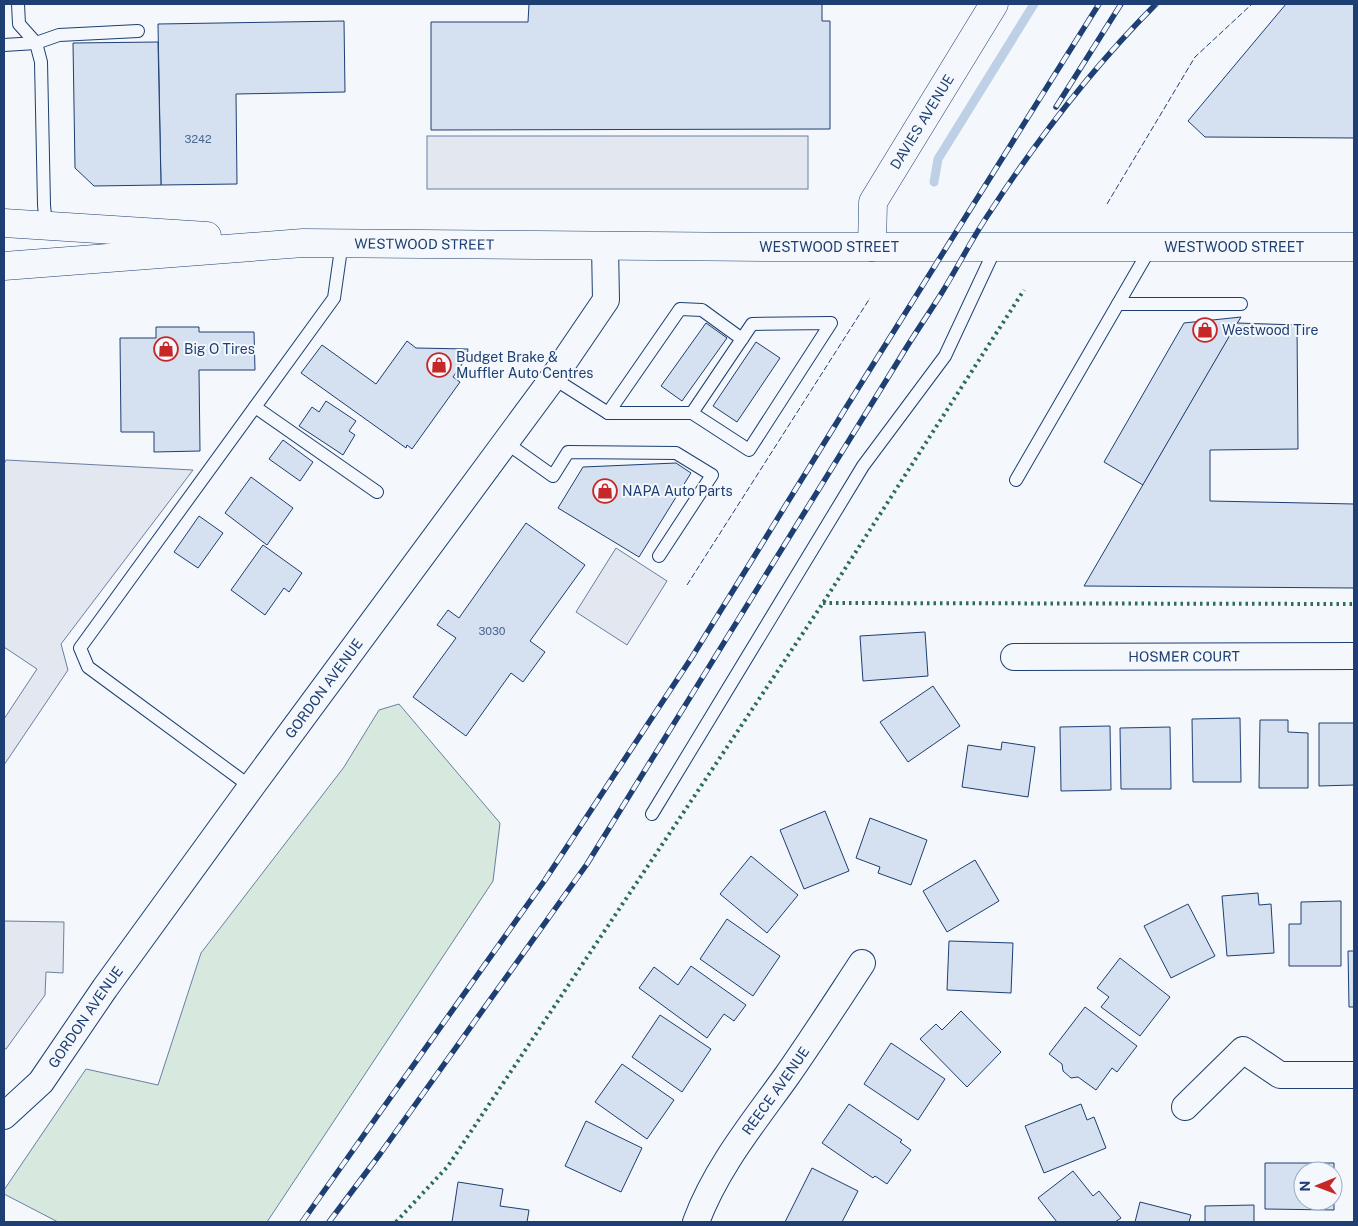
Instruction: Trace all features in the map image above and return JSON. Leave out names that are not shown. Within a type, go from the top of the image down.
[{"type":"main road","name":"DAVIES AVENUE","points":[[872,247],[873,202],[994,4]]},
{"type":"main road","name":"WESTWOOD STREET","points":[[4,223],[303,243]]},
{"type":"main road","name":"WESTWOOD STREET","points":[[4,266],[303,243],[342,242],[605,246],[1354,247]]},
{"type":"street","name":"GORDON AVENUE","points":[[4,1116],[40,1082],[111,980],[251,787],[553,378],[606,300],[605,246]]},
{"type":"street","name":"HOSMER COURT","points":[[1014,657],[1354,656]]},
{"type":"street","name":"REECE AVENUE","points":[[696,1222],[729,1157],[862,963]]},
{"type":"street","points":[[1185,1107],[1243,1050],[1280,1075],[1354,1075]]},
{"type":"lane","points":[[18,4],[19,24],[36,43],[41,62],[46,226]]},
{"type":"lane","points":[[4,45],[36,43],[59,35],[138,31]]},
{"type":"lane","points":[[251,787],[88,667],[80,648],[334,298],[342,242]]},
{"type":"lane","points":[[652,814],[863,466],[945,356],[996,247]]},
{"type":"lane","points":[[1016,480],[1151,247]]},
{"type":"lane","points":[[1118,304],[1241,304]]},
{"type":"lane","points":[[608,413],[680,309],[702,310],[742,339]]},
{"type":"lane","points":[[553,378],[608,413],[692,413],[749,450],[832,323],[752,324],[692,413]]},
{"type":"lane","points":[[255,407],[377,492]]},
{"type":"lane","points":[[505,442],[553,476],[568,452],[676,452],[712,475],[659,556]]},
{"type":"shaded area","points":[[427,136],[808,136],[808,189],[427,189]]},
{"type":"shaded area","points":[[6,460],[193,470],[61,644],[68,670],[4,765],[4,719],[37,669],[4,647],[4,464]]},
{"type":"shaded area","points":[[616,548],[667,581],[627,645],[576,612]]},
{"type":"shaded area","points":[[399,704],[500,823],[493,881],[267,1222],[58,1222],[4,1194],[4,1190],[86,1069],[158,1085],[201,953],[344,767],[379,710]]},
{"type":"shaded area","points":[[4,921],[64,922],[63,973],[46,972],[45,995],[6,1049],[4,1049]]},
{"type":"building","points":[[529,4],[822,4],[822,21],[830,21],[830,129],[431,130],[431,22],[528,22]]},
{"type":"building","points":[[1286,4],[1354,4],[1354,138],[1205,137],[1188,121]]},
{"type":"building","points":[[344,21],[345,92],[236,94],[237,184],[161,185],[158,24]]},
{"type":"building","points":[[158,42],[161,185],[94,186],[75,168],[73,43]]},
{"type":"building","points":[[1241,317],[1143,485],[1104,462],[1184,323]]},
{"type":"building","points":[[706,323],[727,338],[682,401],[661,386]]},
{"type":"building","points":[[1237,323],[1297,325],[1298,449],[1210,450],[1210,501],[1354,504],[1354,588],[1084,586]]},
{"type":"building","points":[[156,327],[199,327],[199,332],[254,332],[255,370],[199,370],[200,451],[154,452],[154,432],[121,432],[120,338],[156,338]]},
{"type":"building","points":[[407,341],[416,348],[468,349],[467,357],[453,377],[460,382],[412,449],[407,445],[406,448],[301,373],[322,345],[376,384]]},
{"type":"building","points":[[756,342],[780,358],[737,422],[713,406]]},
{"type":"building","points":[[326,401],[356,421],[349,431],[355,435],[343,455],[299,426],[312,407],[319,412]]},
{"type":"building","points":[[283,440],[313,462],[300,481],[269,459]]},
{"type":"building","points":[[676,463],[691,473],[639,557],[558,508],[583,467]]},
{"type":"building","points":[[251,477],[293,508],[267,545],[225,513]]},
{"type":"building","points":[[199,516],[223,533],[198,568],[174,552]]},
{"type":"building","points":[[526,523],[585,565],[530,641],[545,652],[523,682],[511,673],[466,736],[413,697],[456,638],[437,625],[448,610],[459,618]]},
{"type":"building","points":[[263,545],[302,573],[289,592],[284,588],[265,615],[231,590]]},
{"type":"building","points":[[925,632],[928,676],[863,681],[860,636]]},
{"type":"building","points":[[933,686],[960,726],[908,762],[880,722]]},
{"type":"building","points":[[1240,718],[1241,782],[1193,782],[1192,719]]},
{"type":"building","points":[[1260,720],[1288,720],[1288,732],[1308,733],[1308,788],[1259,788]]},
{"type":"building","points":[[1319,723],[1354,723],[1354,785],[1319,786]]},
{"type":"building","points":[[1110,726],[1111,790],[1061,791],[1060,727]]},
{"type":"building","points":[[1170,727],[1171,789],[1121,789],[1120,728]]},
{"type":"building","points":[[1002,742],[1035,747],[1028,797],[962,787],[968,745],[1001,750]]},
{"type":"building","points":[[825,811],[849,871],[804,889],[780,830]]},
{"type":"building","points":[[870,818],[927,840],[911,885],[878,873],[880,867],[856,858]]},
{"type":"building","points":[[751,856],[798,895],[767,933],[720,894]]},
{"type":"building","points":[[975,860],[999,901],[947,932],[923,891]]},
{"type":"building","points":[[1258,893],[1259,905],[1271,904],[1274,953],[1227,956],[1222,896]]},
{"type":"building","points":[[1341,901],[1341,966],[1289,966],[1289,924],[1301,924],[1301,902]]},
{"type":"building","points":[[1188,904],[1215,956],[1171,978],[1144,926]]},
{"type":"building","points":[[727,919],[780,956],[753,996],[700,959]]},
{"type":"building","points":[[949,941],[1013,943],[1011,993],[947,990]]},
{"type":"building","points":[[1348,951],[1354,951],[1354,1007],[1349,1007]]},
{"type":"building","points":[[1120,958],[1170,997],[1140,1036],[1101,1007],[1109,997],[1097,988]]},
{"type":"building","points":[[691,966],[746,1005],[734,1021],[724,1014],[707,1038],[639,988],[654,967],[678,985]]},
{"type":"building","points":[[1085,1007],[1137,1046],[1117,1072],[1112,1068],[1096,1090],[1078,1077],[1071,1078],[1063,1071],[1062,1064],[1049,1054]]},
{"type":"building","points":[[961,1011],[1001,1052],[967,1087],[920,1039],[936,1024],[942,1030]]},
{"type":"building","points":[[660,1015],[711,1049],[682,1092],[632,1057]]},
{"type":"building","points":[[891,1043],[945,1079],[918,1120],[864,1084]]},
{"type":"building","points":[[622,1064],[674,1100],[647,1139],[595,1102]]},
{"type":"building","points":[[849,1104],[902,1140],[900,1142],[911,1150],[887,1184],[875,1176],[873,1178],[822,1143]]},
{"type":"building","points":[[1081,1104],[1087,1120],[1094,1117],[1106,1148],[1044,1173],[1025,1126]]},
{"type":"building","points":[[586,1121],[642,1148],[621,1192],[565,1166]]},
{"type":"building","points":[[1265,1163],[1293,1163],[1293,1209],[1265,1209]]},
{"type":"building","points":[[812,1168],[858,1191],[842,1222],[785,1222]]},
{"type":"building","points":[[1073,1171],[1093,1196],[1099,1191],[1121,1218],[1115,1222],[1057,1222],[1038,1198]]},
{"type":"building","points":[[458,1182],[503,1189],[500,1206],[529,1210],[527,1222],[452,1222]]},
{"type":"building","points":[[1140,1202],[1191,1215],[1189,1222],[1135,1222]]},
{"type":"building","points":[[1254,1205],[1254,1222],[1205,1222],[1205,1206]]},
{"type":"waterway","points":[[934,182],[938,159],[1034,4]]},
{"type":"railway","points":[[302,1222],[545,880],[692,657],[1099,4]]},
{"type":"railway","points":[[1056,107],[1121,4]]},
{"type":"railway","points":[[329,1222],[380,1154],[587,864],[941,294],[977,232],[1009,184],[1047,130],[1089,78],[1156,4]]},
{"type":"hedge","points":[[396,1222],[448,1166],[823,603],[1024,290]]},
{"type":"hedge","points":[[823,603],[1354,604]]},
{"type":"fence","points":[[1107,204],[1195,57],[1252,4]]},
{"type":"fence","points":[[687,585],[870,298]]},
{"type":"place","name":"Westwood Tire","points":[[1205,330]]},
{"type":"place","name":"Big O Tires","points":[[166,349]]},
{"type":"place","name":"Budget Brake & Muffler Auto Centres","points":[[439,365]]},
{"type":"place","name":"NAPA Auto Parts","points":[[605,491]]}]
